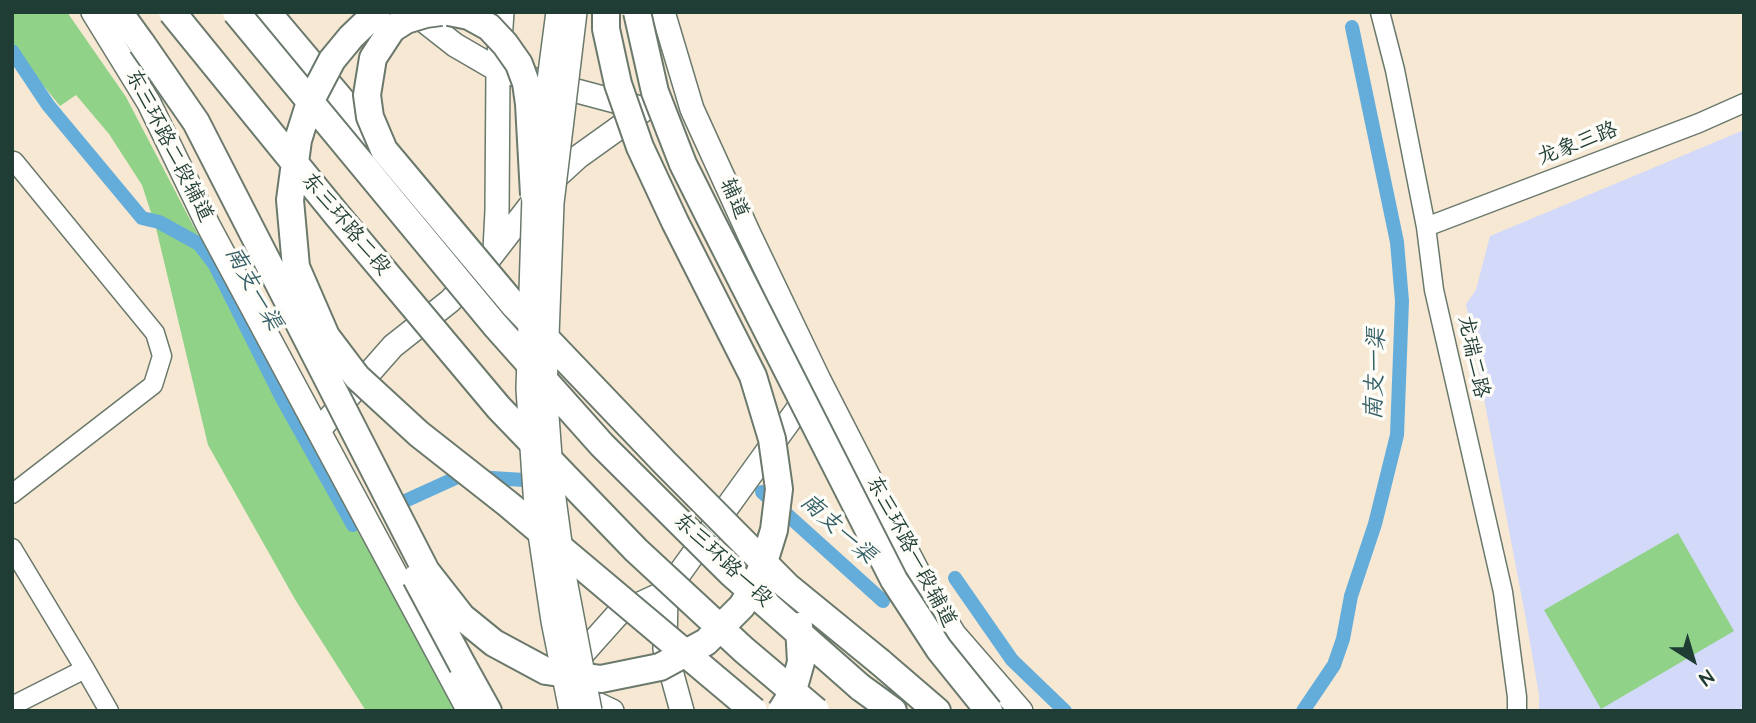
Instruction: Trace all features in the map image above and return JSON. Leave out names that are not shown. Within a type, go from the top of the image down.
[{"type":"highway","points":[[119,12],[196,122],[426,571],[462,617],[494,643],[546,671],[601,679],[660,667],[706,642],[742,606],[765,559],[774,530],[779,489],[772,439],[753,376],[640,147],[618,84],[606,29],[606,12]]},
{"type":"highway","name":"东三环路二段","points":[[172,12],[499,408],[636,550],[744,650],[816,711]]},
{"type":"highway","name":"东三环路一段","points":[[236,12],[486,314],[602,445],[732,574],[860,687],[893,711]]},
{"type":"highway","points":[[267,12],[513,304],[701,501],[787,586],[937,711]]},
{"type":"highway","points":[[377,12],[332,60],[310,102],[298,140],[290,200],[296,267],[326,336],[357,377],[419,433],[508,504],[754,711]]},
{"type":"highway","points":[[384,150],[370,117],[367,95],[373,58],[392,29],[406,20],[426,13],[441,12]]},
{"type":"highway","points":[[449,12],[469,16],[489,27],[519,64],[526,83],[529,104],[534,195]]},
{"type":"highway","points":[[637,12],[655,92],[683,164],[713,224],[894,580],[939,649],[989,711]]},
{"type":"highway","points":[[142,44],[186,141],[356,468],[488,711]]},
{"type":"highway","points":[[781,711],[792,694],[801,662],[799,624],[787,586]]},
{"type":"main road","name":"东三环路二段辅道","points":[[93,12],[149,103],[208,225],[469,711]]},
{"type":"main road","points":[[413,12],[454,45],[498,70],[645,109],[692,109]]},
{"type":"main road","points":[[495,250],[498,70],[502,12]]},
{"type":"main road","points":[[558,12],[534,195],[528,388],[534,484],[553,621],[571,711]]},
{"type":"main road","points":[[576,12],[552,203],[545,389],[552,484],[565,580],[590,711]]},
{"type":"main road","name":"辅道","points":[[663,12],[692,109],[819,380]]},
{"type":"main road","points":[[319,430],[393,346],[450,301],[543,189],[578,157],[645,109]]},
{"type":"main road","points":[[555,684],[618,614],[666,592],[819,380]]},
{"type":"main road","name":"东三环路一段辅道","points":[[819,380],[936,605],[954,634],[1020,711]]},
{"type":"main road","points":[[666,592],[666,649],[682,711]]},
{"type":"main road","points":[[407,594],[510,660],[612,711]]},
{"type":"street","name":"龙瑞二路","points":[[1380,12],[1395,70],[1426,227],[1437,302],[1503,592],[1517,711]]},
{"type":"street","name":"龙象三路","points":[[1426,227],[1699,123],[1744,103]]},
{"type":"street","points":[[12,494],[153,385],[162,356],[155,333],[14,161]]},
{"type":"street","points":[[12,548],[109,711]]},
{"type":"street","points":[[12,706],[85,670]]},
{"type":"shaded area","points":[[1744,130],[1744,711],[1539,711],[1539,695],[1527,625],[1466,304],[1476,290],[1490,236]]},
{"type":"green space","points":[[12,12],[67,12],[126,97],[291,413],[459,711],[366,711],[296,601],[208,445],[156,228],[142,185],[109,134],[76,95],[60,106],[12,47]]},
{"type":"green space","points":[[1678,533],[1734,631],[1601,709],[1544,610]]},
{"type":"waterway","name":"南支一渠","points":[[1303,711],[1334,665],[1343,639],[1351,596],[1375,524],[1397,435],[1402,301],[1397,242],[1352,27]]},
{"type":"waterway","name":"南支一渠","points":[[12,51],[48,105],[142,218],[159,222],[199,244],[215,265],[283,400],[353,525]]},
{"type":"waterway","name":"南支一渠","points":[[405,501],[460,476],[540,481]]},
{"type":"waterway","name":"南支一渠","points":[[762,492],[883,601]]},
{"type":"waterway","name":"南支一渠","points":[[955,578],[1012,660],[1065,711]]}]
